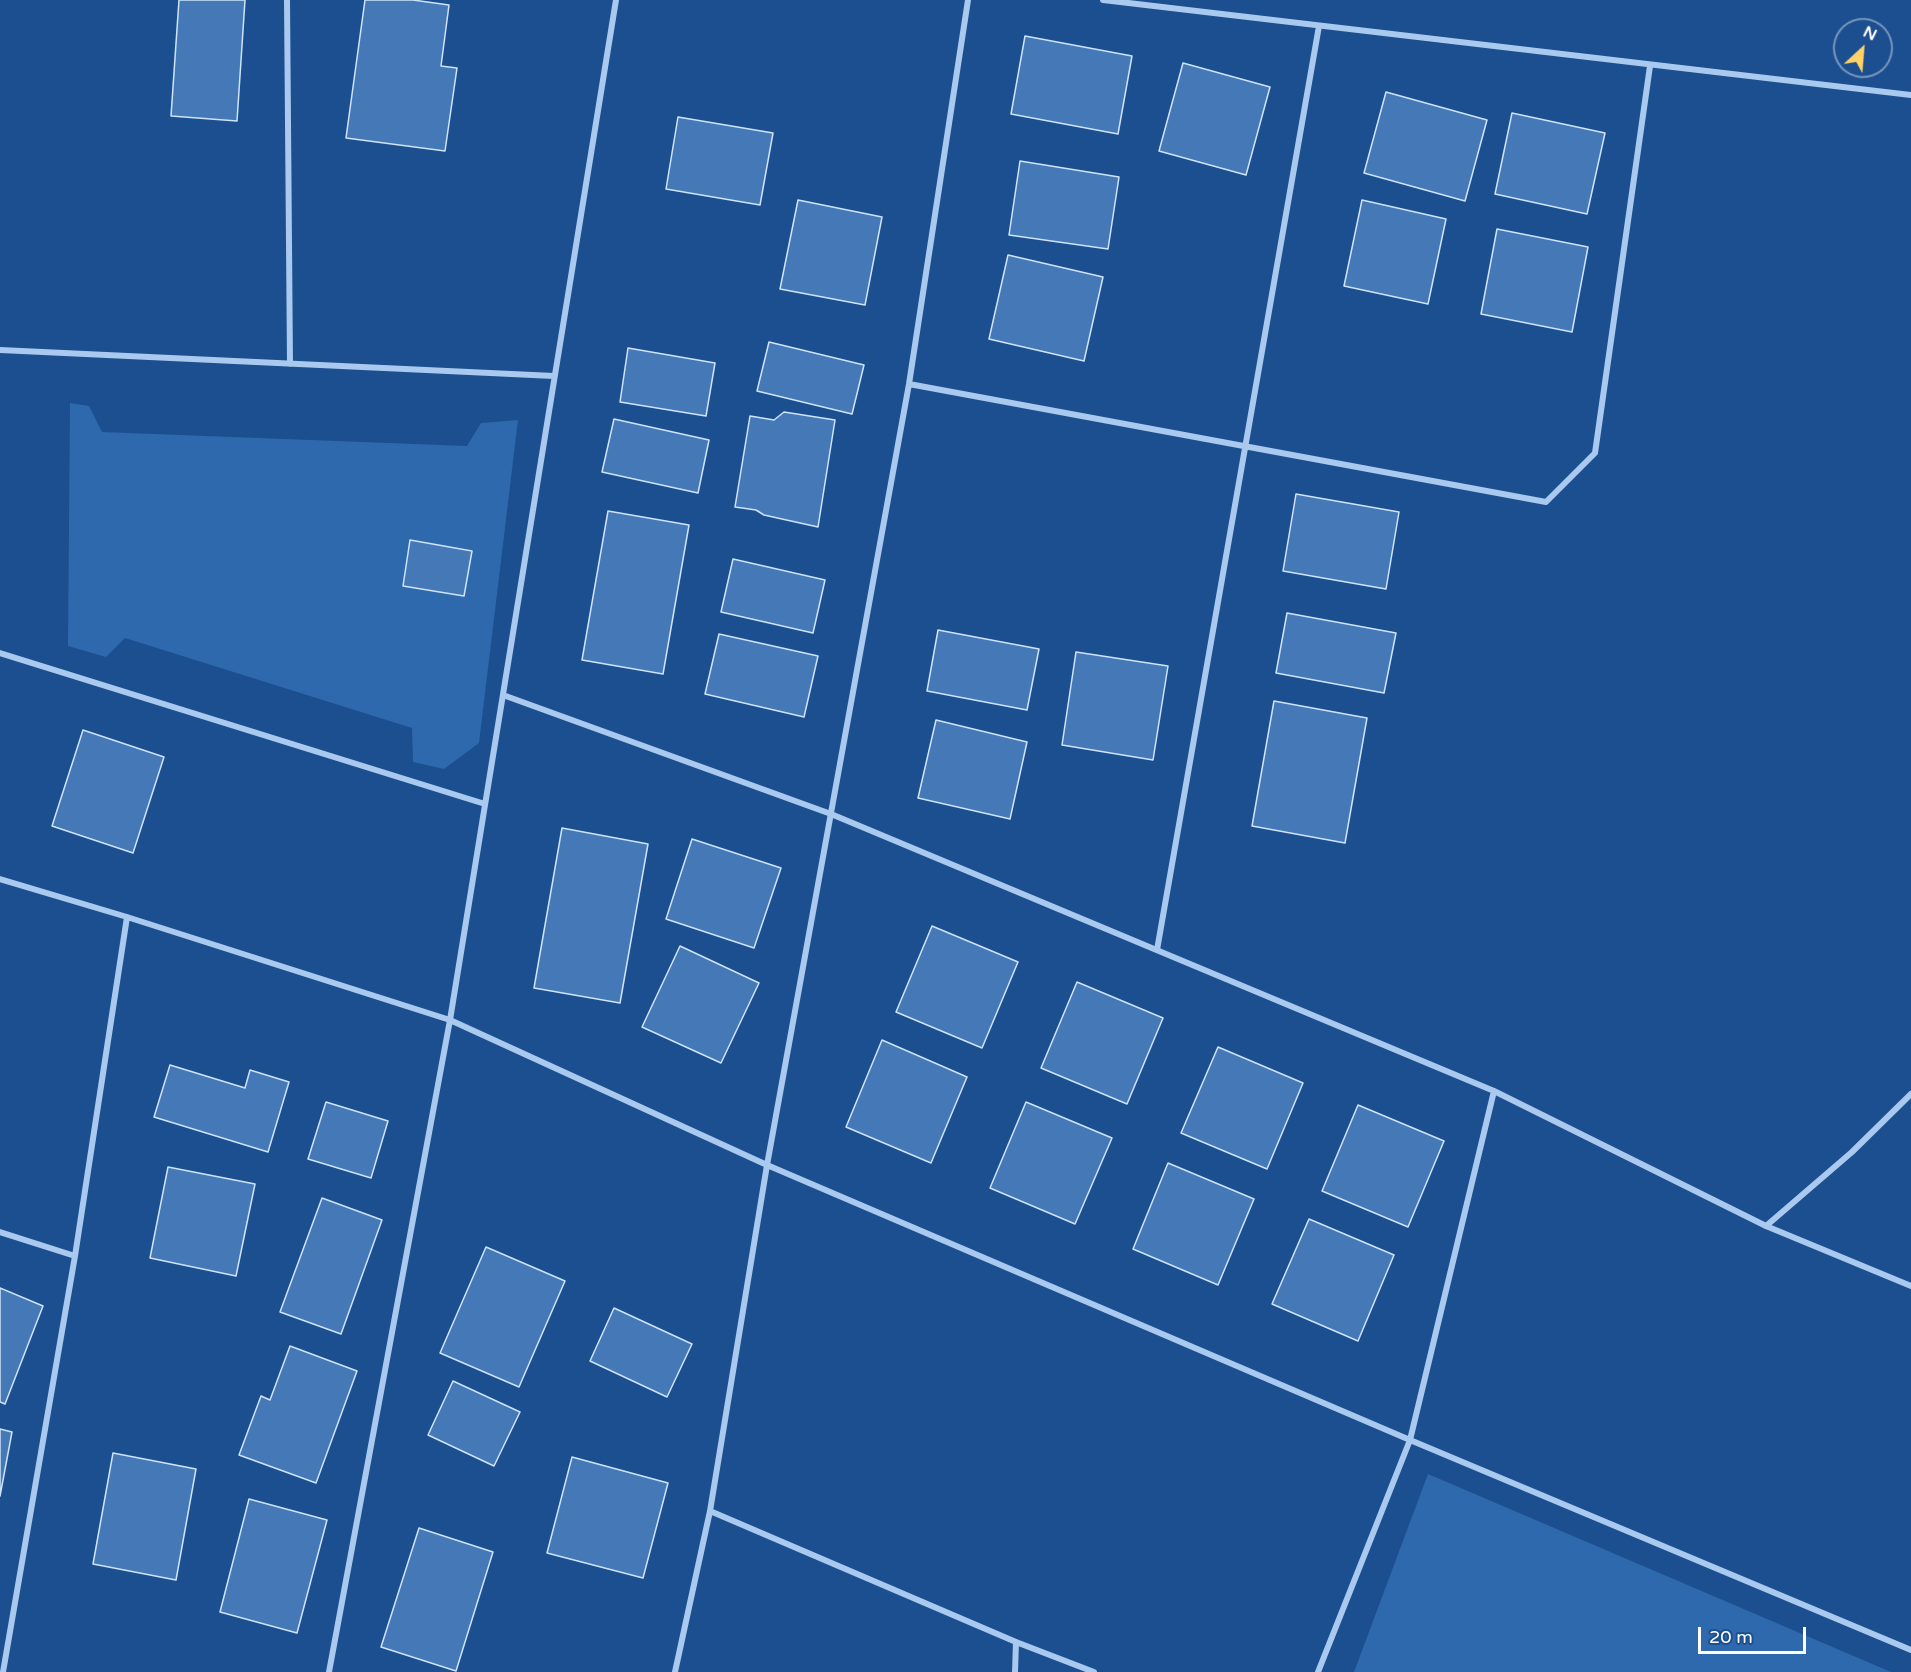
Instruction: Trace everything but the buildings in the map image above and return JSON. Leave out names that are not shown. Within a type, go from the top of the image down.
[{"type":"street","points":[[286,0],[290,364]]},
{"type":"street","points":[[329,1672],[450,1020],[615,0]]},
{"type":"street","points":[[675,1672],[710,1511],[767,1165],[909,384],[968,0]]},
{"type":"street","points":[[1102,0],[1911,95]]},
{"type":"street","points":[[1156,950],[1319,26]]},
{"type":"street","points":[[909,384],[1546,502],[1595,453],[1650,66]]},
{"type":"street","points":[[0,350],[554,376]]},
{"type":"street","points":[[0,653],[485,804]]},
{"type":"street","points":[[503,695],[831,814],[1494,1091],[1766,1226],[1911,1286]]},
{"type":"street","points":[[0,879],[450,1020],[767,1165],[1410,1440],[1911,1650]]},
{"type":"street","points":[[3,1672],[75,1256],[127,917]]},
{"type":"street","points":[[1318,1672],[1410,1440],[1494,1091]]},
{"type":"street","points":[[1766,1226],[1852,1152],[1911,1094]]},
{"type":"street","points":[[0,1232],[75,1256]]},
{"type":"street","points":[[710,1511],[1016,1642],[1094,1672]]},
{"type":"street","points":[[1015,1672],[1016,1642]]},
{"type":"shaded area","points":[[70,403],[89,406],[102,432],[467,446],[481,423],[518,420],[479,743],[444,769],[413,762],[412,728],[125,638],[106,657],[68,646]]},
{"type":"shaded area","points":[[1428,1474],[1891,1672],[1354,1672]]}]
